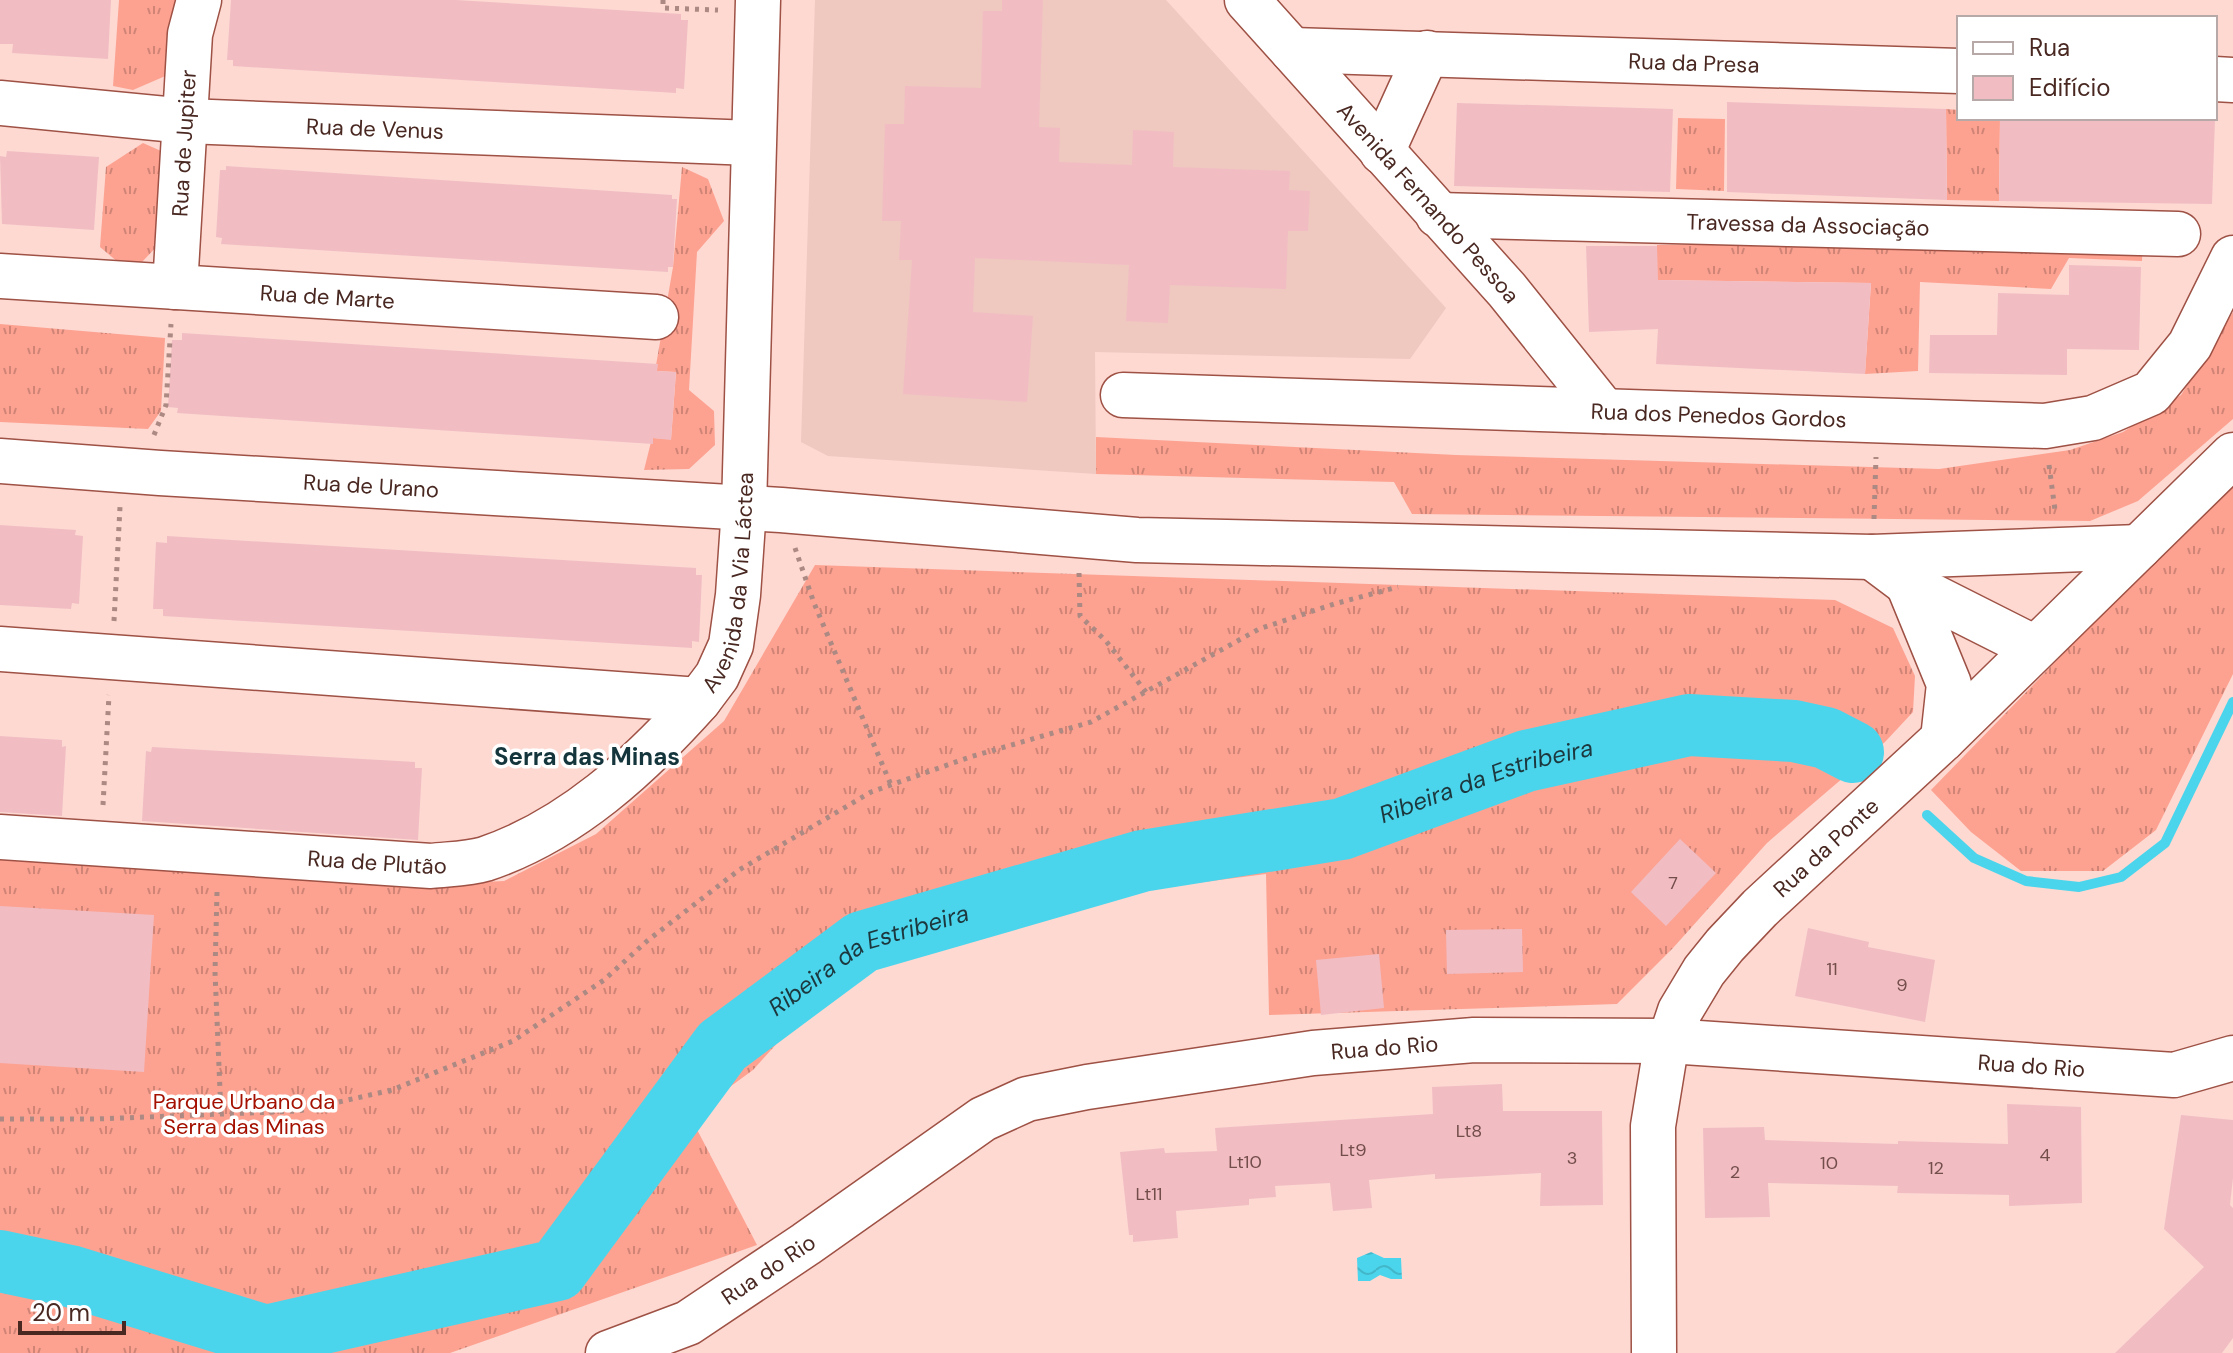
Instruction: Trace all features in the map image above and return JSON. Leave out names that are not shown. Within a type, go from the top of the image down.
[{"type":"street","name":"Rua de Jupiter","points":[[175,287],[190,34],[199,0]]},
{"type":"street","name":"Avenida Fernando Pessoa","points":[[1247,0],[1507,290],[1604,411]]},
{"type":"street","name":"Avenida da Via Láctea","points":[[0,649],[699,700],[717,676],[731,645],[763,509],[752,143],[758,6]]},
{"type":"street","name":"Rua da Presa","points":[[1292,50],[1957,71]]},
{"type":"street","points":[[1382,152],[1427,53]]},
{"type":"street","name":"Rua de Venus","points":[[0,103],[186,121],[752,143]]},
{"type":"street","name":"Travessa da Associação","points":[[1438,215],[2178,234]]},
{"type":"street","name":"Rua dos Penedos Gordos","points":[[1123,395],[2045,426],[2093,418],[2151,393],[2190,345],[2233,258]]},
{"type":"street","name":"Rua de Marte","points":[[0,276],[656,317]]},
{"type":"street","name":"Rua da Ponte","points":[[1654,1353],[1653,1126],[1657,1094],[1669,1041],[1680,1011],[1704,971],[1760,908],[1943,739],[2233,455]]},
{"type":"street","name":"Rua de Urano","points":[[0,461],[763,509],[1137,540],[1872,557],[2139,547]]},
{"type":"street","points":[[1872,557],[1908,584],[2035,648]]},
{"type":"street","points":[[1908,584],[1949,684],[1943,739]]},
{"type":"street","name":"Rua de Plutão","points":[[0,837],[431,866],[483,859],[540,834],[620,781],[699,700]]},
{"type":"street","name":"Rua do Rio","points":[[608,1353],[688,1323],[983,1119],[1027,1099],[1087,1087],[1313,1053],[1474,1040],[1669,1041],[2174,1075],[2233,1058]]},
{"type":"path","points":[[663,0],[663,8],[758,6]]},
{"type":"path","points":[[166,405],[169,336]]},
{"type":"path","points":[[2048,455],[2055,513]]},
{"type":"path","points":[[1874,513],[1876,468]]},
{"type":"path","points":[[763,509],[814,603],[891,785]]},
{"type":"path","points":[[115,609],[119,528]]},
{"type":"path","points":[[1079,536],[1080,616],[1106,641],[1146,692]]},
{"type":"path","points":[[0,1119],[96,1119],[299,1111],[392,1090],[513,1041],[604,980],[647,941],[739,870],[871,792],[970,757],[1091,722],[1259,629],[1334,604],[1408,585]]},
{"type":"path","points":[[103,815],[111,657]]},
{"type":"path","points":[[219,852],[215,972],[221,1114]]},
{"type":"shaded area","points":[[815,0],[1166,0],[1446,308],[1410,359],[1095,352],[1096,474],[828,456],[801,442]]},
{"type":"green space","points":[[119,0],[175,0],[170,74],[133,90],[113,86]]},
{"type":"green space","points":[[1946,109],[1957,110],[1957,120],[2000,120],[1999,201],[1947,200]]},
{"type":"green space","points":[[1678,118],[1725,119],[1724,191],[1676,189]]},
{"type":"green space","points":[[143,143],[168,154],[162,241],[142,262],[119,263],[100,247],[106,167]]},
{"type":"green space","points":[[682,167],[708,179],[724,221],[697,252],[689,390],[714,411],[715,445],[689,469],[644,470],[652,438],[671,439],[676,372],[655,371],[673,267]]},
{"type":"green space","points":[[2143,239],[2142,261],[2069,258],[2051,289],[1920,282],[1918,371],[1865,374],[1871,283],[1657,280],[1657,245]]},
{"type":"green space","points":[[2233,312],[2233,419],[2138,501],[2090,521],[1412,514],[1394,482],[1096,474],[1096,437],[1456,455],[1939,469],[2070,450],[2123,432],[2181,395]]},
{"type":"green space","points":[[0,324],[165,338],[161,411],[148,429],[0,422]]},
{"type":"green space","points":[[2233,485],[2233,674],[2156,830],[2103,871],[2021,871],[1971,832],[1931,790],[2162,552]]},
{"type":"green space","name":"Parque Urbano da Serra das Minas","points":[[815,565],[1835,600],[1893,628],[1915,676],[1913,712],[1885,742],[1767,843],[1673,948],[1617,1004],[1269,1015],[1266,874],[1048,902],[847,966],[753,1070],[690,1116],[757,1245],[450,1353],[0,1353],[0,859],[443,884],[504,881],[596,834],[724,721]]},
{"type":"water","points":[[1371,1252],[1384,1258],[1401,1258],[1402,1279],[1380,1275],[1370,1281],[1358,1281],[1357,1258]]},
{"type":"building","points":[[0,0],[111,0],[108,59],[12,53],[13,44],[0,44]]},
{"type":"building","points":[[231,0],[456,0],[681,14],[681,20],[688,20],[684,89],[676,88],[676,93],[233,66],[233,60],[227,60]]},
{"type":"building","points":[[1002,0],[1043,0],[1039,127],[1060,128],[1059,162],[1132,165],[1133,130],[1174,132],[1173,167],[1290,171],[1289,190],[1310,191],[1308,231],[1288,231],[1286,289],[1170,285],[1168,323],[1126,321],[1129,265],[975,258],[973,312],[1033,316],[1027,402],[903,394],[912,260],[899,260],[901,221],[882,221],[885,124],[904,124],[905,86],[981,88],[983,11],[1002,11]]},
{"type":"building","points":[[1727,102],[1946,109],[1947,200],[1727,192]]},
{"type":"building","points":[[1457,103],[1673,109],[1670,192],[1454,186]]},
{"type":"building","points":[[2000,120],[2215,120],[2212,204],[1999,201]]},
{"type":"building","points":[[7,151],[99,157],[94,230],[2,224],[0,156],[6,157]]},
{"type":"building","points":[[226,166],[672,195],[672,199],[677,199],[673,267],[668,267],[668,272],[221,244],[222,238],[216,237],[220,170],[226,170]]},
{"type":"building","points":[[1586,246],[1657,246],[1658,280],[1871,283],[1865,374],[1656,364],[1658,329],[1589,332]]},
{"type":"building","points":[[2069,265],[2141,267],[2139,350],[2067,349],[2067,375],[1929,373],[1930,335],[1997,335],[1998,293],[2069,295]]},
{"type":"building","points":[[182,333],[658,364],[657,371],[676,372],[671,440],[653,438],[653,444],[177,413],[178,408],[168,407],[172,340],[182,340]]},
{"type":"building","points":[[0,525],[76,530],[75,535],[83,536],[79,604],[72,603],[71,609],[0,605]]},
{"type":"building","points":[[167,536],[696,568],[696,575],[702,575],[699,642],[692,641],[692,648],[163,616],[163,609],[153,609],[156,542],[167,543]]},
{"type":"building","points":[[0,736],[62,740],[62,747],[66,746],[62,816],[0,812]]},
{"type":"building","points":[[152,747],[415,762],[415,768],[422,768],[418,840],[142,821],[146,751],[151,752]]},
{"type":"building","points":[[1680,839],[1716,873],[1666,926],[1631,892]]},
{"type":"building","points":[[0,906],[154,915],[144,1072],[0,1063]]},
{"type":"building","points":[[1808,928],[1869,942],[1868,947],[1935,960],[1925,1022],[1795,996]]},
{"type":"building","points":[[1522,929],[1523,972],[1447,974],[1446,930]]},
{"type":"building","points":[[1379,954],[1384,1008],[1321,1015],[1316,960]]},
{"type":"building","points":[[1502,1084],[1503,1111],[1602,1111],[1603,1205],[1540,1206],[1541,1173],[1435,1179],[1435,1174],[1369,1180],[1372,1208],[1333,1211],[1330,1183],[1275,1186],[1276,1197],[1249,1199],[1249,1205],[1176,1211],[1178,1238],[1133,1242],[1133,1235],[1129,1235],[1120,1152],[1164,1148],[1165,1153],[1217,1151],[1215,1128],[1433,1114],[1432,1087]]},
{"type":"building","points":[[2007,1104],[2081,1107],[2082,1203],[2009,1206],[2009,1195],[1897,1193],[1898,1186],[1768,1183],[1770,1217],[1705,1218],[1703,1128],[1764,1127],[1765,1140],[2008,1144]]},
{"type":"building","points":[[2181,1115],[2233,1120],[2230,1205],[2233,1208],[2233,1338],[2222,1353],[2115,1353],[2204,1267],[2164,1229]]},
{"type":"waterway","points":[[1927,815],[1974,858],[2026,881],[2079,887],[2121,877],[2165,843],[2233,702]]},
{"type":"waterway","name":"Ribeira da Estribeira","points":[[0,1261],[70,1276],[266,1336],[557,1270],[722,1046],[862,942],[1142,861],[1342,829],[1526,761],[1689,725],[1794,731],[1826,738],[1853,752]]},
{"type":"district","name":"Serra das Minas","points":[[587,756]]}]
